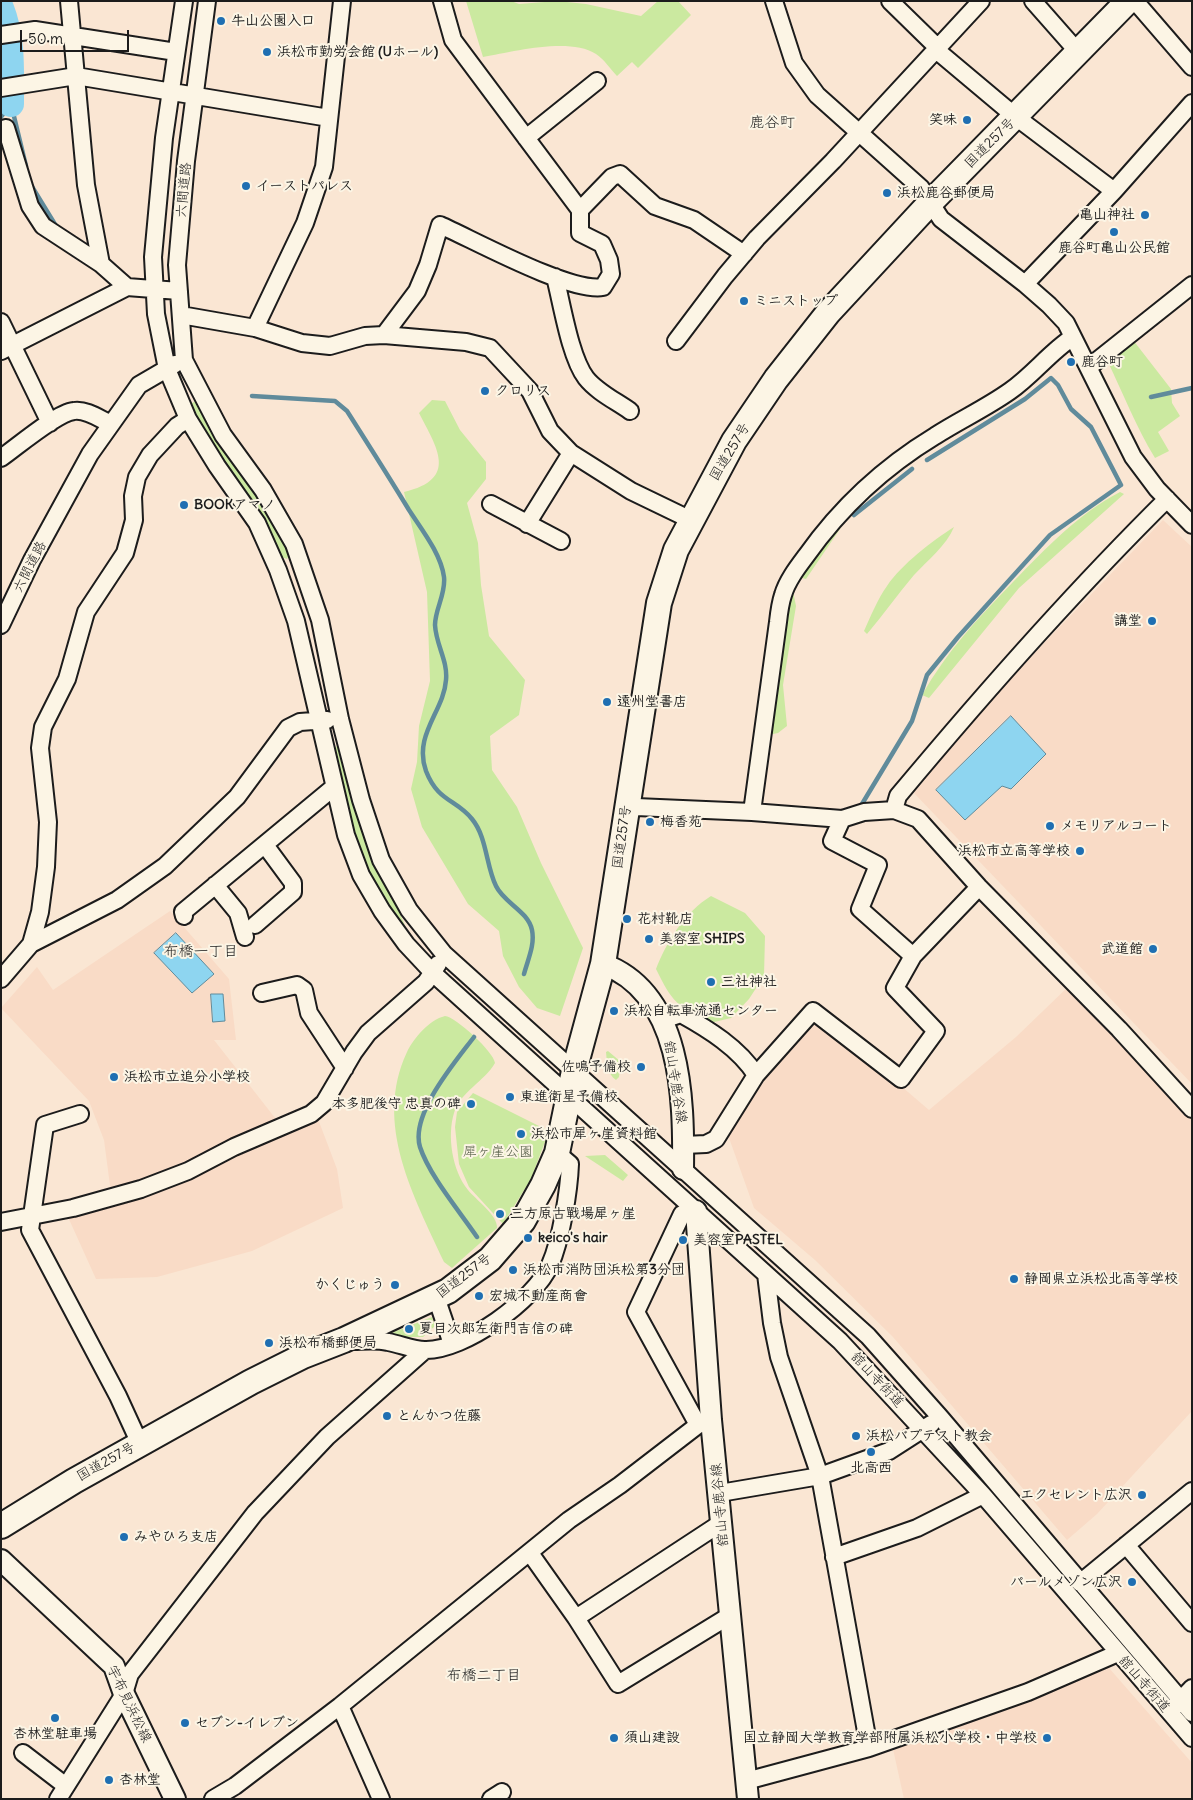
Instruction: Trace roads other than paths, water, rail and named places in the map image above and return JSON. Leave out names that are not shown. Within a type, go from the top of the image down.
[{"type":"highway","name":"国道257号","points":[[1,1526],[74,1480],[303,1356],[344,1340],[448,1291],[490,1259],[523,1221],[557,1153],[571,1097],[574,1072],[602,964],[658,603],[676,550],[734,441],[776,379],[828,313],[930,203],[1128,1]]},
{"type":"main road","name":"舘山寺鹿谷線","points":[[602,964],[618,970],[647,995],[663,1020],[672,1050],[681,1098],[684,1145],[683,1169]]},
{"type":"main road","name":"舘山寺鹿谷線","points":[[689,1212],[705,1422],[720,1493],[729,1616],[747,1790]]},
{"type":"main road","name":"宇布見浜松線","points":[[1,1560],[111,1662],[124,1694],[175,1799]]},
{"type":"street","points":[[69,1],[86,185],[101,264]]},
{"type":"street","name":"六間道路","points":[[167,369],[157,322],[153,289],[156,210],[170,92],[184,1]]},
{"type":"street","name":"六間道路","points":[[2,622],[32,560],[90,454],[140,385],[184,360],[177,265],[194,95],[207,1]]},
{"type":"street","points":[[255,328],[314,203],[324,167],[342,1]]},
{"type":"street","points":[[384,335],[416,291],[428,265],[440,225],[554,277],[594,288],[603,287],[611,274],[609,260],[602,244],[580,233],[580,210],[453,40],[442,1]]},
{"type":"street","points":[[774,1],[787,45],[800,73],[817,95],[920,188],[941,218],[1025,284],[1060,316],[1089,367],[1113,419],[1139,467],[1192,525]]},
{"type":"street","points":[[890,1],[936,48],[1016,117],[1114,191]]},
{"type":"street","points":[[676,341],[744,254],[860,133],[981,1]]},
{"type":"street","points":[[1032,1],[1078,52]]},
{"type":"street","points":[[1135,1],[1192,67]]},
{"type":"street","points":[[6,34],[35,30],[176,52]]},
{"type":"street","points":[[8,87],[76,76],[329,118]]},
{"type":"street","points":[[526,138],[597,81]]},
{"type":"street","points":[[1025,284],[1114,191],[1192,103]]},
{"type":"street","points":[[1,134],[6,128],[30,206],[43,226],[101,264],[127,287]]},
{"type":"street","points":[[580,210],[612,177],[620,174],[655,206],[694,220],[744,254]]},
{"type":"street","points":[[554,277],[577,362],[586,378],[598,389],[630,411]]},
{"type":"street","points":[[1089,367],[1192,286]]},
{"type":"street","points":[[7,348],[127,287],[179,291]]},
{"type":"street","points":[[181,315],[255,328],[302,343],[330,346],[366,336],[384,335],[466,342],[490,348],[530,391],[550,432],[572,453],[631,491],[691,520]]},
{"type":"street","points":[[1,322],[7,348],[50,423]]},
{"type":"street","points":[[752,812],[783,594],[798,565],[839,513],[865,488],[936,435],[971,417],[1023,381],[1073,337]]},
{"type":"street","name":"舘山寺街道","points":[[184,360],[223,435],[262,490],[294,544],[320,620],[340,718],[361,800],[381,860],[409,910],[444,954],[868,1336],[940,1417],[1080,1583],[1188,1701]]},
{"type":"street","name":"舘山寺街道","points":[[167,369],[188,419],[217,466],[257,523],[278,570],[296,621],[346,835],[361,875],[382,911],[432,972],[571,1097],[689,1212],[766,1274],[840,1341],[983,1495],[1192,1738]]},
{"type":"street","points":[[1,458],[50,423],[73,411],[84,412],[111,424]]},
{"type":"street","points":[[31,944],[40,912],[46,867],[48,822],[40,748],[43,727],[67,679],[86,612],[125,554],[134,520],[133,496],[137,476],[150,455],[177,426],[188,419]]},
{"type":"street","points":[[528,524],[572,453]]},
{"type":"street","points":[[894,810],[898,796],[1004,670],[1114,551],[1162,494]]},
{"type":"street","points":[[490,504],[561,541]]},
{"type":"street","points":[[1,979],[31,944],[117,900],[165,866],[237,797],[288,728],[300,722],[340,718]]},
{"type":"street","points":[[184,916],[183,912],[334,787]]},
{"type":"street","points":[[626,808],[752,812],[842,819],[864,812],[894,810],[918,819],[979,887],[1081,989],[1192,1109]]},
{"type":"street","points":[[842,819],[832,841],[878,865],[860,909],[912,956]]},
{"type":"street","points":[[215,885],[250,931],[293,892],[294,887],[294,883],[265,845]]},
{"type":"street","points":[[684,1145],[706,1144],[716,1139],[756,1075],[813,1011],[901,1079],[936,1031],[895,988],[912,956],[979,887]]},
{"type":"street","points":[[1,1222],[31,1218],[141,1189],[188,1171],[234,1147],[311,1114],[324,1103],[354,1052],[368,1033],[426,982],[444,954]]},
{"type":"street","points":[[262,993],[297,985],[304,990],[309,1013],[345,1068]]},
{"type":"street","points":[[663,1020],[681,1014],[707,1029],[746,1059],[756,1075]]},
{"type":"street","points":[[80,1114],[45,1125],[30,1230],[118,1396],[140,1444]]},
{"type":"street","points":[[344,1340],[385,1341],[425,1350],[452,1344],[494,1322],[530,1293],[550,1266],[569,1181],[570,1164],[557,1153]]},
{"type":"street","points":[[213,1799],[234,1786],[340,1706],[569,1520],[705,1422],[636,1312],[682,1218],[689,1212]]},
{"type":"street","points":[[766,1274],[772,1323],[779,1357],[820,1476],[869,1748]]},
{"type":"street","points":[[436,1297],[452,1344]]},
{"type":"street","points":[[23,1753],[62,1792],[124,1694],[130,1674],[255,1513],[327,1436],[425,1350]]},
{"type":"street","points":[[720,1493],[820,1476],[889,1452],[940,1417]]},
{"type":"street","points":[[1080,1583],[1192,1491]]},
{"type":"street","points":[[834,1557],[917,1528],[983,1495]]},
{"type":"street","points":[[576,1618],[721,1523]]},
{"type":"street","points":[[1126,1545],[1192,1623]]},
{"type":"street","points":[[530,1553],[576,1618],[618,1684],[729,1616]]},
{"type":"street","points":[[747,1790],[1028,1692],[1118,1653]]},
{"type":"street","points":[[1168,1711],[1188,1701]]},
{"type":"street","points":[[340,1706],[381,1799]]},
{"type":"water","points":[[1011,716],[1046,754],[1011,789],[1002,786],[965,820],[936,790]]},
{"type":"water","points":[[176,933],[214,974],[192,993],[154,953]]},
{"type":"water","points":[[211,994],[223,994],[225,1021],[213,1022]]},
{"type":"waterway","points":[[1,8],[8,31],[11,67],[11,104]]},
{"type":"waterway","points":[[11,104],[26,166]]},
{"type":"waterway","points":[[1,117],[11,104]]},
{"type":"waterway","points":[[31,185],[56,226]]},
{"type":"waterway","points":[[862,804],[912,721],[927,675],[958,637],[1050,535],[1121,485],[1091,427],[1071,409],[1058,385],[1051,378],[1025,399],[927,460]]},
{"type":"waterway","points":[[1151,397],[1192,388]]},
{"type":"waterway","points":[[252,396],[335,401],[347,411],[435,551],[444,577],[435,625],[445,666],[446,680],[444,691],[426,735],[423,746],[423,758],[426,771],[436,789],[466,812],[477,826],[484,843],[496,886],[504,897],[530,923],[533,941],[524,974]]},
{"type":"waterway","points":[[854,515],[912,469]]},
{"type":"waterway","points":[[474,1037],[446,1074],[428,1104],[419,1134],[420,1147],[430,1169],[477,1237]]},
{"type":"place","name":"牛山公園入口","points":[[221,21]]},
{"type":"place","name":"浜松市勤労会館 (Uホール)","points":[[267,52]]},
{"type":"place","name":"笑味","points":[[967,120]]},
{"type":"place","name":"イーストパレス","points":[[246,186]]},
{"type":"place","name":"浜松鹿谷郵便局","points":[[887,193]]},
{"type":"place","name":"亀山神社","points":[[1145,215]]},
{"type":"place","name":"鹿谷町亀山公民館","points":[[1114,232]]},
{"type":"place","name":"ミニストップ","points":[[744,301]]},
{"type":"place","name":"鹿谷町","points":[[1071,362]]},
{"type":"place","name":"クロリス","points":[[485,391]]},
{"type":"place","name":"BOOKアマノ","points":[[184,505]]},
{"type":"place","name":"講堂","points":[[1152,621]]},
{"type":"place","name":"遠州堂書店","points":[[607,702]]},
{"type":"place","name":"梅香苑","points":[[650,822]]},
{"type":"place","name":"メモリアルコート","points":[[1050,826]]},
{"type":"place","name":"浜松市立高等学校","points":[[1080,851]]},
{"type":"place","name":"花村靴店","points":[[627,919]]},
{"type":"place","name":"美容室 SHIPS","points":[[649,939]]},
{"type":"place","name":"武道館","points":[[1153,949]]},
{"type":"place","name":"三社神社","points":[[711,982]]},
{"type":"place","name":"浜松自転車流通センター","points":[[614,1011]]},
{"type":"place","name":"佐鳴予備校","points":[[641,1067]]},
{"type":"place","name":"浜松市立追分小学校","points":[[114,1077]]},
{"type":"place","name":"東進衛星予備校","points":[[510,1097]]},
{"type":"place","name":"本多肥後守 忠真の碑","points":[[471,1104]]},
{"type":"place","name":"浜松市犀ヶ崖資料館","points":[[521,1134]]},
{"type":"place","name":"三方原古戰場犀ヶ崖","points":[[500,1214]]},
{"type":"place","name":"keico's hair","points":[[528,1238]]},
{"type":"place","name":"美容室PASTEL","points":[[683,1240]]},
{"type":"place","name":"浜松市消防団浜松第3分団","points":[[513,1270]]},
{"type":"place","name":"静岡県立浜松北高等学校","points":[[1014,1279]]},
{"type":"place","name":"かくじゅう","points":[[395,1285]]},
{"type":"place","name":"宏城不動産商會","points":[[479,1296]]},
{"type":"place","name":"夏目次郎左衛門吉信の碑","points":[[409,1329]]},
{"type":"place","name":"浜松布橋郵便局","points":[[269,1343]]},
{"type":"place","name":"とんかつ佐藤","points":[[387,1416]]},
{"type":"place","name":"浜松バプテスト教会","points":[[856,1436]]},
{"type":"place","name":"北高西","points":[[871,1452]]},
{"type":"place","name":"エクセレント広沢","points":[[1142,1495]]},
{"type":"place","name":"みやひろ支店","points":[[124,1537]]},
{"type":"place","name":"パールメゾン広沢","points":[[1132,1582]]},
{"type":"place","name":"杏林堂駐車場","points":[[55,1718]]},
{"type":"place","name":"セブン-イレブン","points":[[185,1723]]},
{"type":"place","name":"須山建設","points":[[614,1738]]},
{"type":"place","name":"国立静岡大学教育学部附属浜松小学校・中学校","points":[[1047,1738]]},
{"type":"place","name":"杏林堂","points":[[109,1780]]},
{"type":"district","name":"鹿谷町","points":[[772,123]]},
{"type":"district","name":"布橋一丁目","points":[[201,952]]},
{"type":"district","name":"布橋二丁目","points":[[484,1676]]},
{"type":"park label","name":"犀ヶ崖公園","points":[[498,1152]]}]
